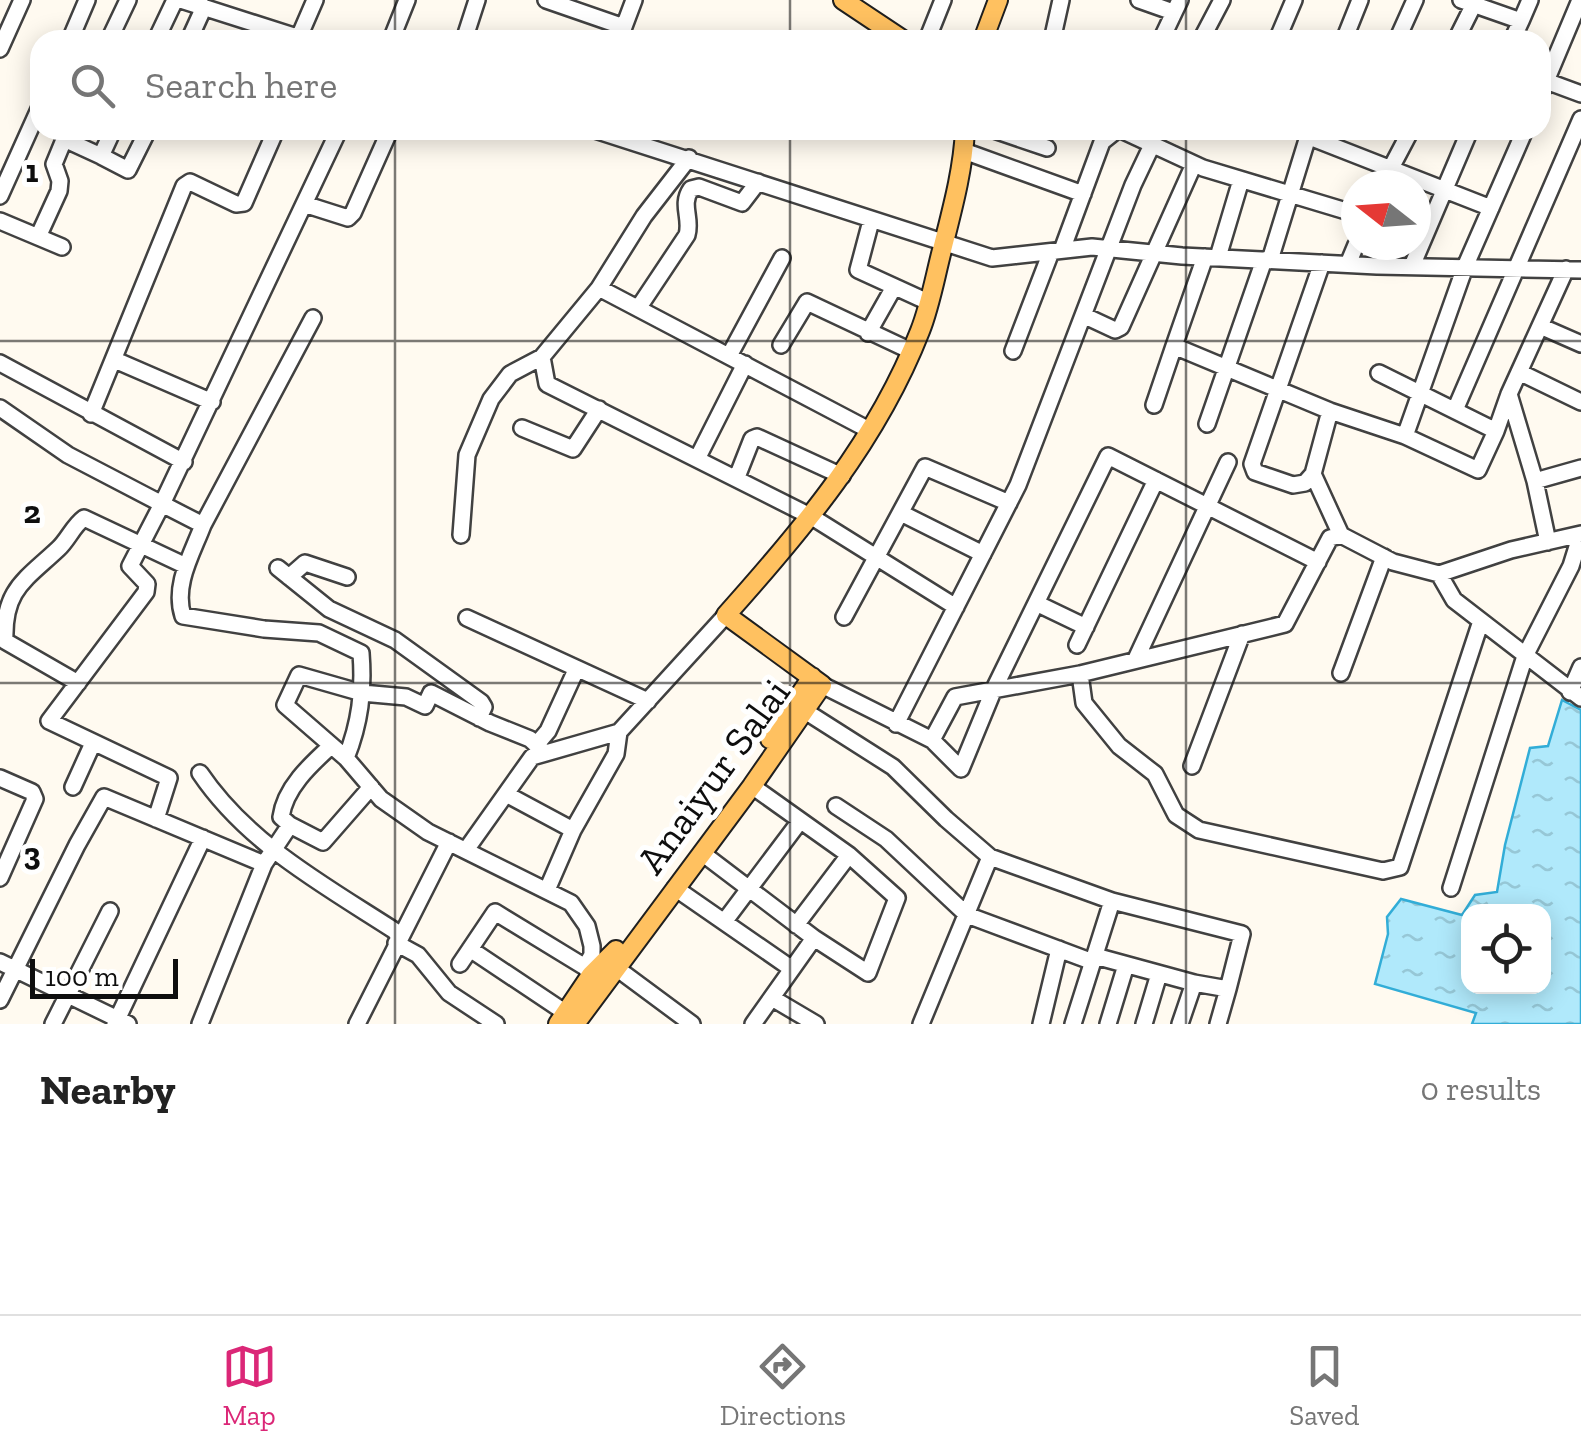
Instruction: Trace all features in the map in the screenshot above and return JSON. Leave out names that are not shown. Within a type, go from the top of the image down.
[{"type":"main road","points":[[844,0],[888,30]]},
{"type":"main road","points":[[988,30],[998,0]]},
{"type":"main road","points":[[817,681],[726,615],[812,517],[842,476],[911,351],[944,242],[965,140]]},
{"type":"main road","name":"Anaiyur Salai","points":[[566,1020],[675,888],[752,786],[805,710],[817,681]]},
{"type":"main road","name":"Anaiyur Salai","points":[[566,1020],[588,971],[612,964],[817,681]]},
{"type":"street","points":[[0,49],[22,0]]},
{"type":"street","points":[[74,30],[87,0]]},
{"type":"street","points":[[114,30],[128,0]]},
{"type":"street","points":[[162,30],[178,0],[275,30]]},
{"type":"street","points":[[306,30],[315,0]]},
{"type":"street","points":[[395,30],[407,0]]},
{"type":"street","points":[[468,30],[478,0]]},
{"type":"street","points":[[546,0],[612,30]]},
{"type":"street","points":[[623,30],[634,0]]},
{"type":"street","points":[[930,30],[943,0]]},
{"type":"street","points":[[1054,30],[1061,0]]},
{"type":"street","points":[[1139,0],[1176,6],[1165,30]]},
{"type":"street","points":[[1206,30],[1222,0]]},
{"type":"street","points":[[1281,30],[1294,0]]},
{"type":"street","points":[[1348,30],[1360,0]]},
{"type":"street","points":[[1402,30],[1416,0]]},
{"type":"street","points":[[1517,30],[1530,0]]},
{"type":"street","points":[[1551,70],[1580,0]]},
{"type":"street","points":[[1459,30],[1468,2],[1521,21]]},
{"type":"street","points":[[194,30],[204,7]]},
{"type":"street","points":[[1551,88],[1581,94]]},
{"type":"street","points":[[1455,410],[1581,118]]},
{"type":"street","points":[[0,196],[30,129]]},
{"type":"street","points":[[38,237],[59,191],[54,164],[64,140]]},
{"type":"street","points":[[74,140],[128,170],[143,140]]},
{"type":"street","points":[[101,156],[108,140]]},
{"type":"street","points":[[92,414],[186,183],[236,204],[244,202],[272,140]]},
{"type":"street","points":[[156,818],[169,778],[49,721],[146,592],[147,584],[130,568],[139,543],[184,462],[335,140]]},
{"type":"street","points":[[304,204],[348,218],[386,140]]},
{"type":"street","points":[[629,140],[992,258],[1111,249],[1322,263],[1577,267]]},
{"type":"street","points":[[1023,140],[1046,148]]},
{"type":"street","points":[[1013,351],[1105,140]]},
{"type":"street","points":[[1141,140],[1194,164],[1341,210]]},
{"type":"street","points":[[1208,424],[1306,140]]},
{"type":"street","points":[[1325,140],[1491,208]]},
{"type":"street","points":[[1389,170],[1405,140]]},
{"type":"street","points":[[1412,266],[1465,140]]},
{"type":"street","points":[[1405,436],[1466,267],[1521,140]]},
{"type":"street","points":[[896,724],[1009,502],[1152,145]]},
{"type":"street","points":[[964,152],[1083,194]]},
{"type":"street","points":[[460,535],[467,455],[491,399],[510,374],[542,357],[599,288],[644,216],[689,158]]},
{"type":"street","points":[[1084,316],[1119,330],[1194,164]]},
{"type":"street","points":[[1154,405],[1241,180]]},
{"type":"street","points":[[640,308],[686,235],[689,227],[684,202],[690,189],[699,187],[742,203],[758,182]]},
{"type":"street","points":[[0,221],[62,247]]},
{"type":"street","points":[[871,221],[858,270],[928,302]]},
{"type":"street","points":[[729,356],[782,258]]},
{"type":"street","points":[[1348,264],[1350,260]]},
{"type":"street","points":[[1322,263],[1252,469],[1299,486],[1313,474],[1330,411]]},
{"type":"street","points":[[1174,346],[1330,411],[1405,436],[1478,470],[1540,326],[1577,267]]},
{"type":"street","points":[[868,334],[894,287]]},
{"type":"street","points":[[599,288],[869,430]]},
{"type":"street","points":[[781,345],[807,302],[911,351]]},
{"type":"street","points":[[312,318],[203,525],[186,566],[178,601],[183,616],[318,633],[361,652],[358,726],[346,758]]},
{"type":"street","points":[[1540,326],[1581,344]]},
{"type":"street","points":[[542,357],[547,384],[812,517],[956,607]]},
{"type":"street","points":[[115,360],[212,402]]},
{"type":"street","points":[[0,363],[184,462]]},
{"type":"street","points":[[698,457],[745,364]]},
{"type":"street","points":[[1379,372],[1496,430]]},
{"type":"street","points":[[1519,372],[1581,402]]},
{"type":"street","points":[[1509,394],[1548,542]]},
{"type":"street","points":[[0,408],[68,455],[203,525]]},
{"type":"street","points":[[522,428],[573,449],[599,410]]},
{"type":"street","points":[[737,477],[752,439],[757,437],[842,476]]},
{"type":"street","points":[[817,681],[932,740],[961,769],[994,689],[1108,456],[1318,562]]},
{"type":"street","points":[[1136,660],[1228,462]]},
{"type":"street","points":[[844,617],[922,470],[930,466],[1009,502]]},
{"type":"street","points":[[1535,481],[1581,468]]},
{"type":"street","points":[[1313,474],[1341,535],[1384,557],[1439,574],[1581,534]]},
{"type":"street","points":[[1077,645],[1156,480]]},
{"type":"street","points":[[901,513],[983,554]]},
{"type":"street","points":[[78,682],[5,642],[10,599],[22,578],[62,546],[84,518],[186,566]]},
{"type":"street","points":[[1451,888],[1525,656],[1571,566],[1581,534]]},
{"type":"street","points":[[932,740],[956,696],[1080,674],[1285,624],[1330,538],[1341,535]]},
{"type":"street","points":[[1342,672],[1384,557]]},
{"type":"street","points":[[347,577],[305,563],[284,572],[338,616],[395,640],[481,702],[484,707],[479,718]]},
{"type":"street","points":[[1439,574],[1454,600],[1576,695],[1581,667]]},
{"type":"street","points":[[1036,603],[1086,627]]},
{"type":"street","points":[[460,964],[495,912],[588,971],[592,955],[588,926],[571,903],[449,842],[396,810],[346,758],[285,705],[296,677],[303,674],[362,694],[406,697],[425,706],[431,693],[540,749],[619,732],[726,615]]},
{"type":"street","points":[[467,618],[648,701]]},
{"type":"street","points":[[1080,674],[1084,703],[1119,746],[1155,774],[1176,815],[1198,830],[1392,870],[1400,866],[1481,621]]},
{"type":"street","points":[[1192,766],[1242,634]]},
{"type":"street","points":[[466,850],[540,749],[576,670]]},
{"type":"street","points":[[805,710],[893,766],[946,820],[990,857],[1112,901],[1242,934],[1218,1024]]},
{"type":"street","points":[[547,890],[573,830],[616,754],[619,732]]},
{"type":"street","points":[[74,787],[94,743]]},
{"type":"street","points":[[330,746],[303,772],[281,817],[324,842],[371,787]]},
{"type":"street","points":[[200,773],[268,857]]},
{"type":"street","points":[[0,778],[32,792],[35,798],[0,878]]},
{"type":"street","points":[[702,853],[814,938],[868,972],[897,898],[849,855],[752,786]]},
{"type":"street","points":[[506,794],[573,830]]},
{"type":"street","points":[[0,1000],[7,966],[102,798],[107,797],[203,838],[268,857],[395,931],[397,940],[418,955],[449,993],[496,1024]]},
{"type":"street","points":[[836,806],[886,839],[967,915],[1058,949],[1228,989]]},
{"type":"street","points":[[724,922],[800,821]]},
{"type":"street","points":[[200,1024],[268,857],[290,825]]},
{"type":"street","points":[[7,966],[120,1022],[203,838]]},
{"type":"street","points":[[357,1024],[449,842]]},
{"type":"street","points":[[796,925],[849,855]]},
{"type":"street","points":[[920,1024],[990,857]]},
{"type":"street","points":[[675,888],[792,969]]},
{"type":"street","points":[[1073,1024],[1112,901]]},
{"type":"street","points":[[53,1024],[110,911]]},
{"type":"street","points":[[754,1024],[814,938]]},
{"type":"street","points":[[470,949],[566,1020]]},
{"type":"street","points":[[1041,1024],[1058,949]]},
{"type":"street","points":[[612,964],[692,1024]]},
{"type":"street","points":[[1108,1024],[1126,965]]},
{"type":"street","points":[[1144,1024],[1159,974]]},
{"type":"street","points":[[1180,1024],[1194,984]]},
{"type":"street","points":[[772,998],[816,1024]]},
{"type":"water","points":[[1562,700],[1581,710],[1581,1024],[1472,1024],[1476,1013],[1375,984],[1388,934],[1387,917],[1401,899],[1461,915],[1461,994],[1551,994],[1551,904],[1469,904],[1475,895],[1497,892],[1530,748],[1548,746]]}]
